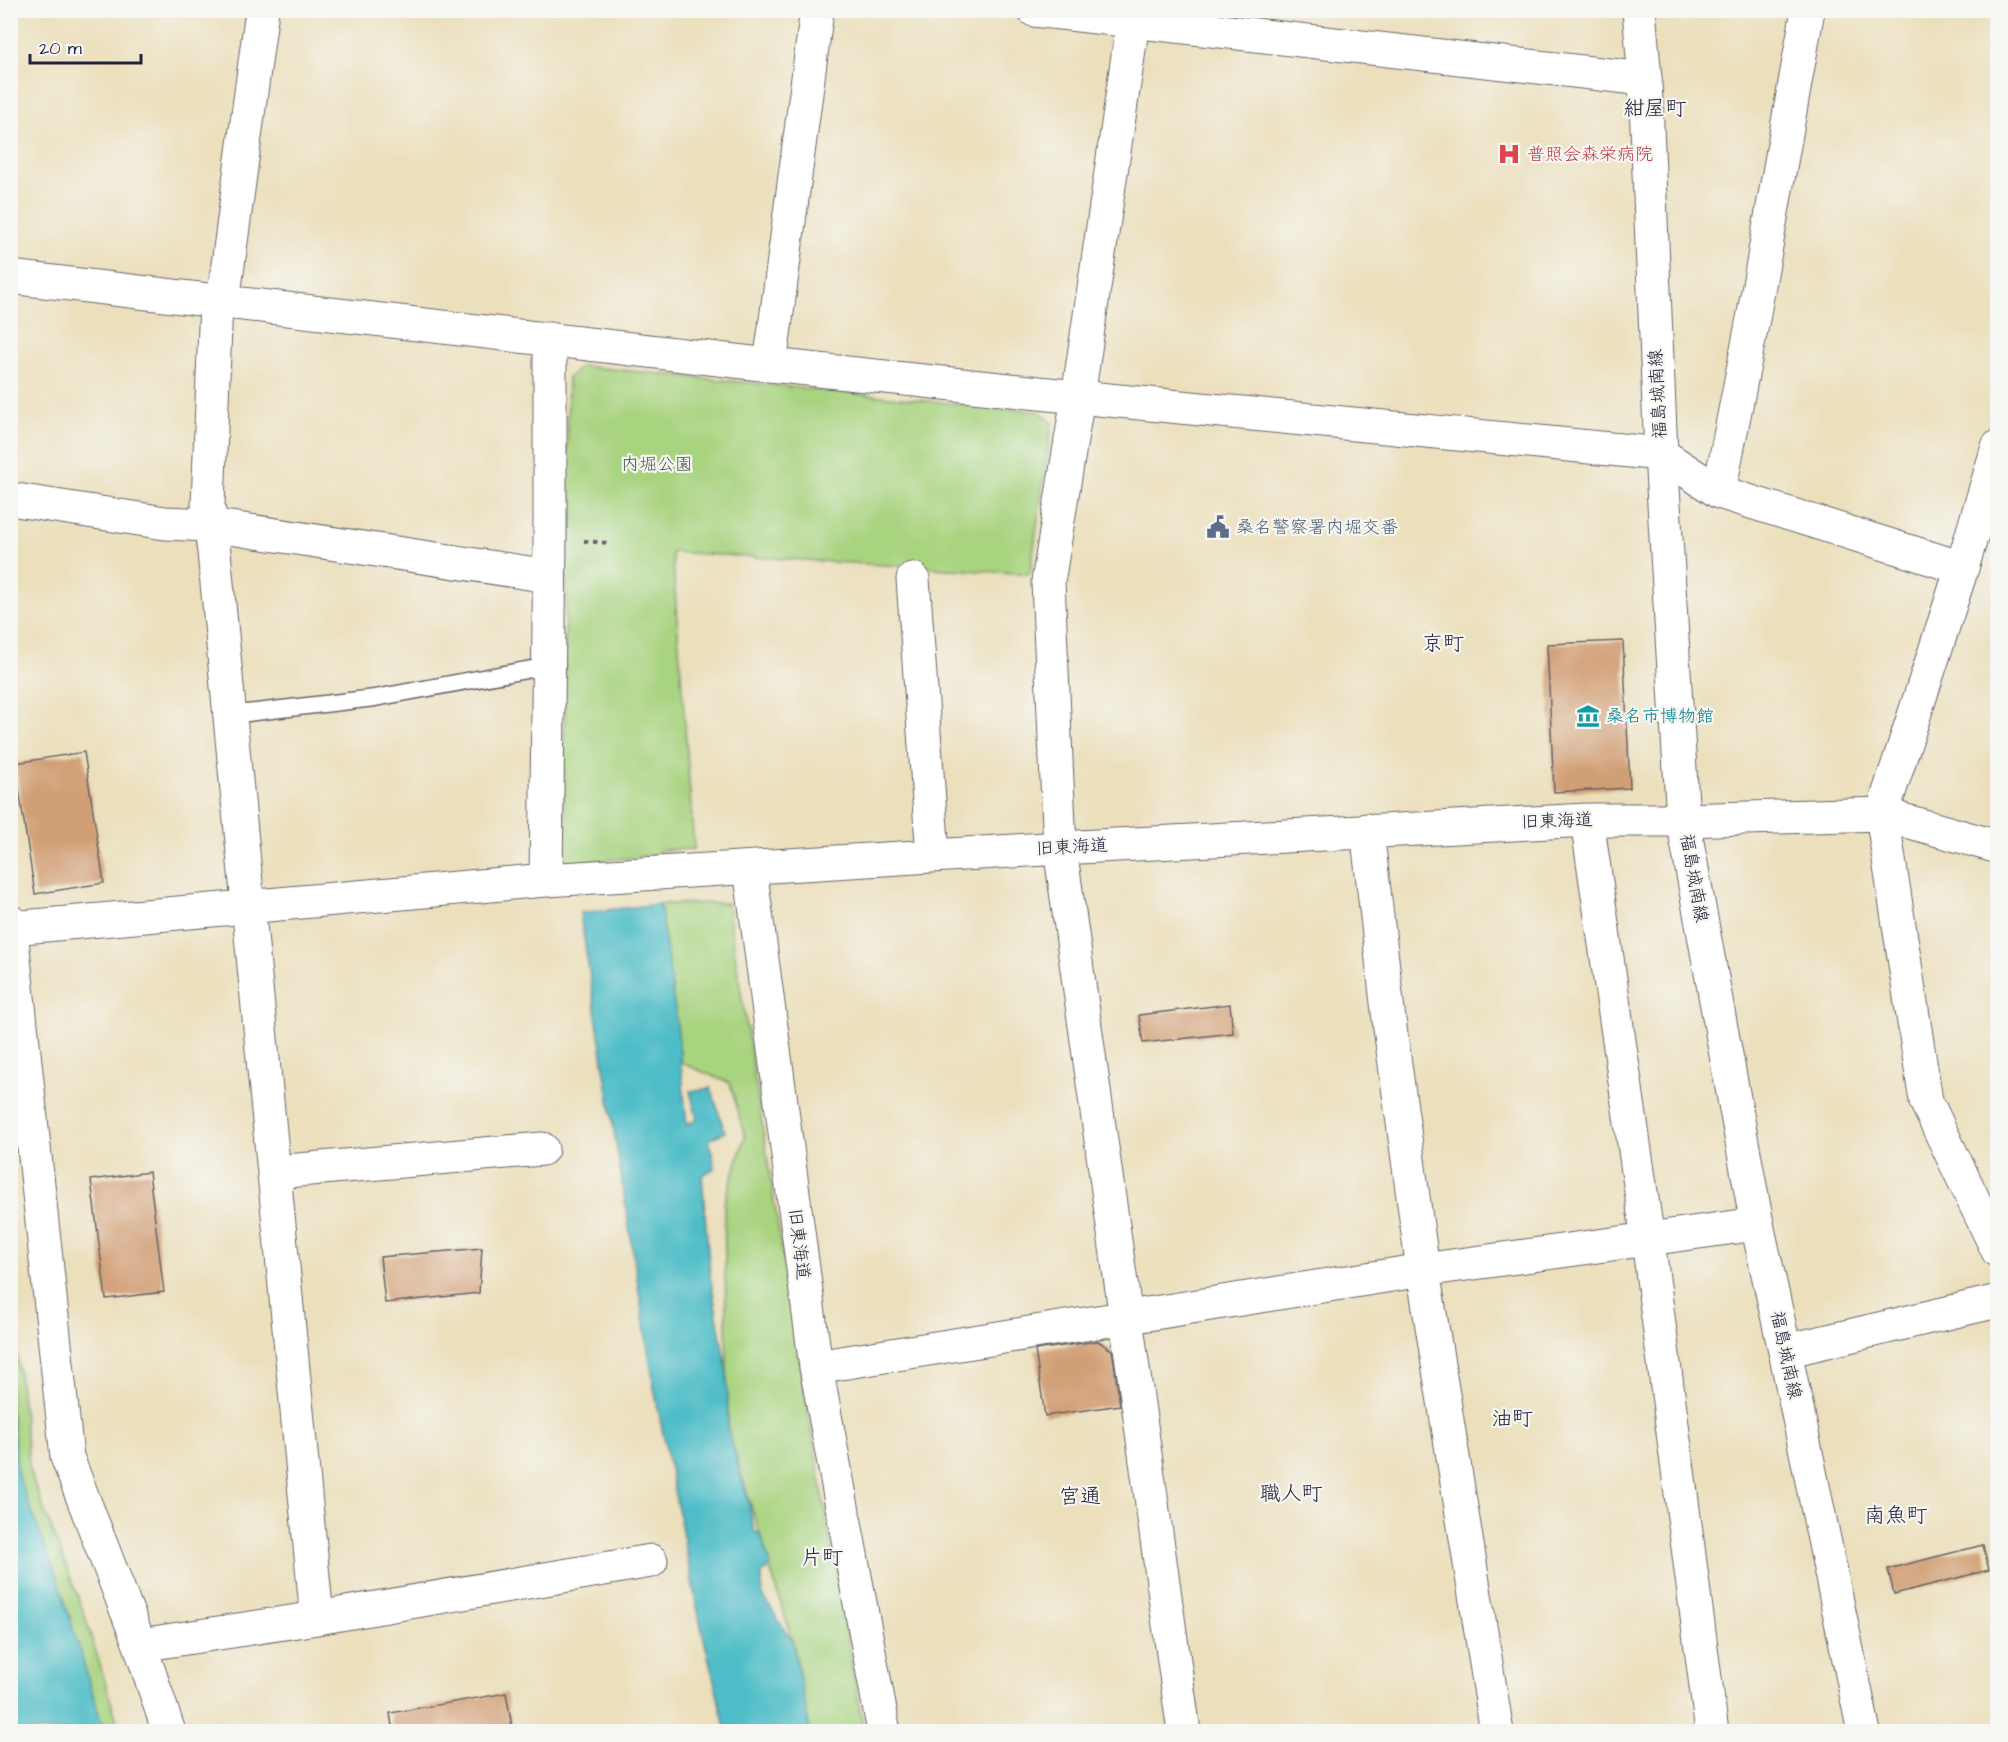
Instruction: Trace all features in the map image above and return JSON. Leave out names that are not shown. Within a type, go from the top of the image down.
[{"type":"street","points":[[262,10],[220,301],[208,505],[317,1618]]},
{"type":"street","points":[[770,365],[817,10]]},
{"type":"street","points":[[1034,10],[1645,79]]},
{"type":"street","name":"福島城南線","points":[[1639,10],[1645,79],[1661,454],[1683,820],[1756,1224],[1785,1351],[1864,1731]]},
{"type":"street","points":[[1719,492],[1754,319],[1808,10]]},
{"type":"street","points":[[1132,22],[1078,397],[1048,582],[1060,848],[1184,1731]]},
{"type":"street","points":[[10,277],[770,365],[1661,454],[1719,492],[1962,567]]},
{"type":"street","points":[[546,880],[550,339]]},
{"type":"street","points":[[1998,447],[1962,567],[1882,814],[1926,1101],[1998,1251]]},
{"type":"street","points":[[10,499],[165,523],[210,525],[549,576]]},
{"type":"street","points":[[913,579],[933,856]]},
{"type":"street","name":"旧東海道","points":[[884,1731],[816,1367],[750,868],[1367,830],[1587,820],[1683,820],[1882,814],[1998,847]]},
{"type":"street","points":[[1587,820],[1648,1240],[1712,1731]]},
{"type":"street","points":[[1367,830],[1389,1020],[1423,1270],[1497,1731]]},
{"type":"street","points":[[169,1731],[140,1645],[67,1457],[11,924],[249,908],[546,880],[750,868]]},
{"type":"street","points":[[275,1172],[542,1149]]},
{"type":"street","points":[[816,1367],[1423,1270],[1756,1224]]},
{"type":"street","points":[[1785,1351],[1998,1301]]},
{"type":"street","points":[[140,1645],[317,1618],[651,1561]]},
{"type":"lane","points":[[230,715],[375,698],[548,666]]},
{"type":"green space","name":"内堀公園","points":[[581,366],[1041,412],[1052,423],[1030,574],[672,552],[694,849],[661,850],[655,856],[563,863],[568,378]]},
{"type":"green space","points":[[727,903],[801,1371],[864,1731],[810,1731],[793,1643],[728,1430],[724,1203],[745,1137],[730,1083],[681,1063],[660,904]]},
{"type":"green space","points":[[10,1290],[30,1473],[83,1610],[120,1731],[11,1731]]},
{"type":"water","points":[[660,904],[677,1024],[687,1125],[697,1119],[690,1091],[711,1088],[725,1132],[709,1139],[715,1168],[702,1175],[710,1275],[727,1373],[728,1430],[749,1503],[754,1531],[761,1535],[771,1566],[762,1573],[762,1594],[793,1643],[810,1731],[726,1731],[700,1622],[654,1388],[580,913]]},
{"type":"water","points":[[11,1411],[18,1476],[59,1582],[104,1731],[11,1731]]},
{"type":"building","name":"桑名市博物館","points":[[1623,641],[1630,788],[1554,792],[1547,644]]},
{"type":"building","points":[[84,752],[104,883],[35,894],[15,763]]},
{"type":"building","points":[[1230,1004],[1233,1033],[1143,1043],[1139,1015]]},
{"type":"building","points":[[149,1172],[164,1292],[106,1299],[91,1180]]},
{"type":"building","points":[[482,1248],[479,1293],[385,1303],[380,1257]]},
{"type":"building","points":[[1098,1341],[1112,1350],[1120,1405],[1045,1416],[1035,1350]]},
{"type":"building","points":[[1983,1545],[1989,1570],[1894,1594],[1888,1569]]},
{"type":"building","points":[[506,1693],[513,1732],[393,1732],[390,1713]]},
{"type":"place","name":"普照会森栄病院","points":[[1509,154]]},
{"type":"place","name":"桑名警察署内堀交番","points":[[1218,527]]},
{"type":"place","name":"桑名市博物館","points":[[1588,716]]},
{"type":"district","name":"紺屋町","points":[[1655,108]]},
{"type":"district","name":"京町","points":[[1443,643]]},
{"type":"district","name":"油町","points":[[1512,1418]]},
{"type":"district","name":"職人町","points":[[1291,1493]]},
{"type":"district","name":"宮通","points":[[1080,1496]]},
{"type":"district","name":"南魚町","points":[[1896,1515]]},
{"type":"district","name":"片町","points":[[822,1557]]}]
